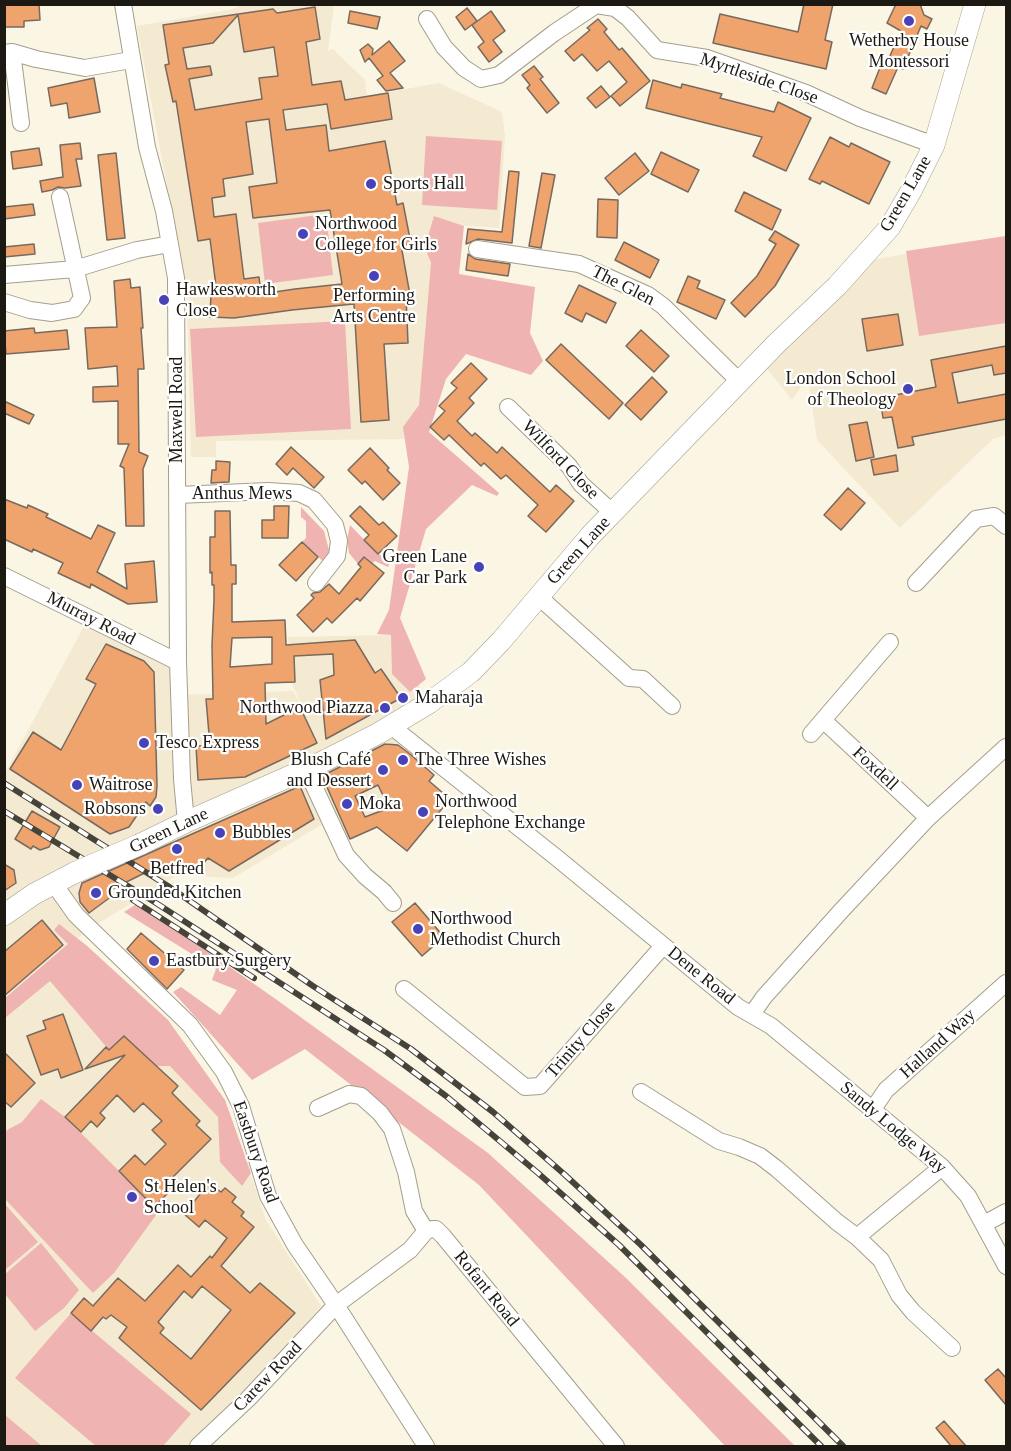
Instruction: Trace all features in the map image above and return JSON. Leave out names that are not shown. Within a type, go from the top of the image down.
[{"type":"main road","name":"Green Lane","points":[[4,915],[76,872],[306,769],[391,726],[429,703],[471,672],[501,642],[590,536],[837,286],[890,227],[934,146],[975,4]]},
{"type":"street","name":"Maxwell Road","points":[[123,4],[147,147],[164,211],[176,278],[178,662],[182,779],[186,822]]},
{"type":"street","name":"Myrtleside Close","points":[[427,19],[444,47],[464,68],[481,78],[499,75],[554,33],[596,5],[615,8],[628,18],[657,50],[707,58],[806,93],[860,118],[934,146]]},
{"type":"street","points":[[21,123],[8,52],[86,68],[131,60]]},
{"type":"street","points":[[4,302],[30,310],[52,313],[74,309],[82,298],[60,197]]},
{"type":"street","points":[[4,275],[75,269],[137,250],[170,244]]},
{"type":"street","name":"The Glen","points":[[477,249],[579,264],[648,295],[663,306],[740,382]]},
{"type":"street","name":"Wilford Close","points":[[508,407],[568,466],[580,484],[613,513]]},
{"type":"street","name":"Anthus Mews","points":[[178,495],[268,491],[299,493],[314,500],[335,525],[339,541],[337,556],[316,583]]},
{"type":"street","points":[[915,583],[976,519],[994,516],[1006,526]]},
{"type":"street","name":"Murray Road","points":[[4,576],[178,662]]},
{"type":"street","points":[[538,596],[629,678],[643,679],[672,706]]},
{"type":"street","points":[[811,734],[890,642]]},
{"type":"street","name":"Foxdell","points":[[823,720],[928,818]]},
{"type":"street","name":"Dene Road","points":[[391,726],[738,1007],[752,1014],[764,997],[825,928],[928,818],[1006,747]]},
{"type":"street","points":[[306,769],[346,855],[364,876],[384,892],[393,903]]},
{"type":"street","name":"Eastbury Road","points":[[54,884],[76,915],[174,1007],[209,1048],[241,1106],[268,1196],[295,1245],[426,1446]]},
{"type":"street","name":"Trinity Close","points":[[404,989],[525,1087],[540,1086],[663,946]]},
{"type":"street","name":"Halland Way","points":[[873,1109],[886,1090],[1006,983]]},
{"type":"street","name":"Sandy Lodge Way","points":[[752,1014],[771,1026],[942,1167],[968,1196],[1006,1266]]},
{"type":"street","points":[[641,1092],[719,1141],[760,1156],[880,1260],[899,1295],[913,1312],[952,1348]]},
{"type":"street","points":[[318,1108],[349,1094],[361,1096],[380,1113],[392,1129],[406,1172],[414,1211],[426,1231],[410,1250],[336,1305]]},
{"type":"street","points":[[857,1238],[942,1167]]},
{"type":"street","points":[[984,1224],[1006,1212]]},
{"type":"street","name":"Rofant Road","points":[[426,1231],[432,1229],[440,1232],[616,1446]]},
{"type":"street","name":"Carew Road","points":[[198,1446],[248,1400],[336,1305]]},
{"type":"shaded area","name":"Northwood College for Girls","points":[[239,5],[334,5],[328,51],[333,49],[365,80],[367,96],[439,83],[502,112],[505,136],[499,228],[455,225],[435,216],[426,243],[423,244],[443,297],[412,439],[216,441],[216,457],[191,457],[187,293],[137,26],[228,10]]},
{"type":"shaded area","points":[[426,136],[502,141],[497,210],[422,205]]},
{"type":"shaded area","points":[[326,214],[333,275],[265,284],[258,223]]},
{"type":"shaded area","points":[[434,216],[464,226],[459,274],[535,287],[530,333],[543,361],[531,375],[466,354],[446,379],[429,432],[499,493],[497,496],[472,485],[426,529],[400,618],[426,679],[410,692],[392,674],[391,635],[377,634],[389,610],[409,467],[403,427],[419,405],[431,263],[423,244],[426,243]]},
{"type":"shaded area","name":"London School of Theology","points":[[1006,236],[1006,435],[993,439],[900,528],[817,440],[808,377],[792,400],[767,369],[872,260]]},
{"type":"shaded area","points":[[1006,236],[1006,323],[919,336],[906,251]]},
{"type":"shaded area","points":[[345,321],[351,429],[196,437],[190,329]]},
{"type":"shaded area","points":[[301,507],[324,531],[329,550],[326,564],[302,542],[306,538],[306,521],[301,517]]},
{"type":"shaded area","points":[[350,525],[378,554],[392,560],[388,567],[375,561],[372,563],[365,557],[358,564],[349,553],[347,540]]},
{"type":"shaded area","points":[[89,617],[178,662],[179,695],[293,691],[303,708],[292,684],[288,637],[391,635],[429,703],[392,739],[434,775],[416,795],[376,813],[381,825],[350,839],[321,825],[233,878],[210,877],[184,871],[89,929],[5,1000],[5,773]]},
{"type":"shaded area","points":[[138,903],[277,1000],[488,1153],[625,1277],[795,1446],[725,1446],[479,1185],[305,1049],[252,1080],[173,992],[181,987],[220,1015],[237,990],[212,980],[216,969],[124,912]]},
{"type":"shaded area","points":[[59,924],[86,945],[168,1020],[225,1100],[251,1173],[242,1186],[220,1162],[218,1117],[170,1066],[156,1066],[124,1036],[109,1050],[50,981],[5,1018],[4,999],[68,944],[54,930]]},
{"type":"shaded area","name":"St Helen's School","points":[[80,940],[168,1020],[225,1100],[266,1220],[321,1306],[244,1396],[190,1446],[5,1446],[5,1002]]},
{"type":"shaded area","points":[[41,1099],[65,1117],[159,1211],[114,1273],[93,1293],[5,1199],[5,1134],[7,1130],[22,1122]]},
{"type":"shaded area","points":[[4,1203],[38,1242],[5,1270],[4,1270]]},
{"type":"shaded area","points":[[41,1243],[79,1290],[64,1308],[35,1331],[5,1294],[5,1274]]},
{"type":"shaded area","points":[[71,1313],[191,1414],[163,1446],[96,1446],[15,1378]]},
{"type":"shaded area","points":[[5,1415],[42,1446],[5,1446]]},
{"type":"building","points":[[4,4],[39,4],[40,20],[24,21],[24,27],[4,27]]},
{"type":"building","points":[[804,4],[833,4],[825,40],[832,42],[826,69],[713,43],[720,14],[798,32]]},
{"type":"building","points":[[896,4],[920,4],[924,15],[932,19],[927,29],[921,26],[903,69],[898,67],[886,94],[872,88],[881,65],[885,67],[901,31],[887,23]]},
{"type":"building","points":[[315,7],[320,39],[306,42],[312,85],[341,81],[345,100],[388,93],[392,119],[331,129],[327,104],[283,110],[286,130],[326,125],[329,151],[385,141],[397,205],[403,203],[411,244],[401,245],[410,295],[406,296],[408,343],[384,344],[389,420],[361,422],[354,304],[234,318],[210,317],[211,293],[217,294],[210,239],[198,241],[176,101],[173,102],[165,65],[169,64],[163,25],[273,9],[277,13]],"holes":[[[238,15],[244,52],[274,47],[278,76],[259,78],[262,99],[195,110],[189,79],[212,75],[210,66],[187,69],[183,48],[213,43]],[[269,119],[277,183],[249,187],[253,218],[330,210],[342,284],[261,294],[259,277],[244,279],[236,214],[214,217],[212,198],[225,196],[223,179],[253,174],[246,122]]]},
{"type":"building","points":[[467,8],[477,21],[465,30],[456,17]]},
{"type":"building","points":[[350,11],[380,17],[377,29],[348,23]]},
{"type":"building","points":[[491,11],[505,31],[493,40],[502,52],[489,62],[478,47],[484,42],[472,25]]},
{"type":"building","points":[[598,19],[607,29],[604,32],[619,50],[622,48],[650,81],[620,106],[611,96],[627,82],[609,61],[597,71],[582,54],[574,61],[565,51],[590,30],[587,28]]},
{"type":"building","points":[[389,41],[405,61],[390,73],[403,88],[386,91],[377,80],[383,76],[369,58],[365,62],[360,50],[368,44],[373,49],[372,55]]},
{"type":"building","points":[[534,66],[543,77],[540,79],[559,103],[547,113],[527,88],[530,85],[522,75]]},
{"type":"building","points":[[94,78],[100,112],[69,118],[67,103],[51,106],[48,88]]},
{"type":"building","points":[[653,80],[681,88],[682,84],[722,94],[720,98],[774,112],[778,102],[811,118],[786,171],[753,156],[762,137],[646,108]]},
{"type":"building","points":[[601,86],[610,97],[596,108],[587,98]]},
{"type":"building","points":[[830,137],[849,147],[851,143],[890,162],[869,204],[822,181],[820,184],[809,179]]},
{"type":"building","points":[[80,143],[82,159],[76,159],[81,186],[58,187],[42,192],[40,181],[63,177],[60,145]]},
{"type":"building","points":[[39,148],[42,165],[13,169],[11,152]]},
{"type":"building","points":[[661,152],[699,170],[688,192],[651,174]]},
{"type":"building","points":[[116,153],[125,238],[107,240],[98,155]]},
{"type":"building","points":[[635,153],[649,171],[619,195],[605,178]]},
{"type":"building","points":[[509,171],[519,172],[512,243],[478,239],[466,244],[468,229],[502,232]]},
{"type":"building","points":[[542,173],[555,175],[541,248],[529,246]]},
{"type":"building","points":[[744,192],[781,210],[772,230],[735,211]]},
{"type":"building","points":[[598,199],[618,200],[617,238],[597,237]]},
{"type":"building","points":[[33,204],[35,215],[4,219],[4,207]]},
{"type":"building","points":[[775,231],[799,245],[775,286],[745,317],[731,303],[757,276],[776,244],[769,240]]},
{"type":"building","points":[[624,242],[659,260],[650,278],[615,260]]},
{"type":"building","points":[[34,244],[35,254],[4,257],[4,247]]},
{"type":"building","points":[[468,254],[475,259],[510,264],[508,276],[466,270]]},
{"type":"building","points":[[688,276],[700,281],[697,288],[725,300],[716,319],[677,302]]},
{"type":"building","points":[[130,279],[131,288],[140,287],[143,328],[141,328],[144,369],[138,369],[139,452],[148,456],[143,469],[144,526],[126,526],[124,468],[120,466],[129,444],[118,444],[118,401],[93,402],[93,387],[118,386],[117,366],[88,369],[85,328],[117,327],[114,281]]},
{"type":"building","points":[[579,285],[616,303],[606,323],[586,313],[582,322],[565,313]]},
{"type":"building","name":"London School of Theology","points":[[898,314],[903,345],[867,351],[862,319]]},
{"type":"building","points":[[34,328],[35,333],[67,330],[69,349],[6,354],[4,331]]},
{"type":"building","points":[[641,330],[669,356],[654,372],[626,346]]},
{"type":"building","points":[[561,344],[623,403],[609,419],[546,360]]},
{"type":"building","name":"London School of Theology","points":[[1006,346],[1006,373],[994,375],[992,365],[952,373],[958,403],[1006,394],[1006,419],[912,437],[914,445],[898,448],[892,417],[883,418],[880,398],[936,387],[931,360]]},
{"type":"building","points":[[471,363],[487,379],[469,398],[474,403],[457,421],[472,436],[475,433],[497,453],[502,447],[550,492],[556,485],[574,501],[546,532],[528,516],[538,505],[506,475],[501,479],[484,463],[481,466],[449,435],[444,440],[430,427],[445,411],[439,406],[457,388],[451,383]]},
{"type":"building","points":[[652,377],[667,392],[641,420],[625,405]]},
{"type":"building","points":[[4,401],[34,415],[29,424],[4,413]]},
{"type":"building","name":"London School of Theology","points":[[867,422],[874,457],[856,461],[849,425]]},
{"type":"building","points":[[291,447],[324,477],[314,488],[293,468],[287,475],[276,464]]},
{"type":"building","points":[[370,448],[400,483],[383,500],[365,481],[362,484],[348,470]]},
{"type":"building","points":[[896,455],[898,471],[874,475],[871,460]]},
{"type":"building","points":[[216,461],[230,462],[229,482],[211,483],[212,470],[216,470]]},
{"type":"building","points":[[848,488],[865,503],[841,530],[824,515]]},
{"type":"building","points":[[4,499],[27,508],[28,505],[48,514],[46,517],[91,539],[98,525],[115,533],[97,572],[127,589],[125,564],[154,561],[157,602],[128,604],[91,584],[90,588],[58,573],[63,563],[4,539]]},
{"type":"building","points":[[274,506],[289,506],[288,538],[262,538],[262,520],[274,520]]},
{"type":"building","points":[[360,506],[379,525],[383,522],[397,536],[378,554],[364,540],[369,535],[350,516]]},
{"type":"building","points":[[215,511],[230,511],[231,565],[236,565],[236,584],[232,584],[232,622],[285,620],[286,645],[355,640],[375,673],[381,669],[401,698],[326,739],[320,680],[334,675],[333,654],[294,656],[295,682],[265,683],[266,724],[300,707],[317,743],[245,777],[198,780],[196,746],[210,746],[206,699],[213,699],[214,585],[212,585],[212,572],[210,573],[210,537],[215,537]],"holes":[[[272,637],[272,664],[230,667],[232,638]]]},
{"type":"building","points":[[302,542],[318,557],[296,581],[279,565]]},
{"type":"building","points":[[364,557],[384,573],[360,601],[357,598],[332,623],[327,618],[313,632],[297,615],[314,598],[311,595],[313,593],[320,592],[329,584],[339,594],[361,567],[358,564]]},
{"type":"building","points":[[106,644],[144,661],[154,672],[157,786],[156,797],[150,806],[146,802],[129,827],[110,834],[10,769],[33,732],[61,750],[96,684],[86,679]]},
{"type":"building","points":[[385,744],[398,745],[434,775],[429,781],[450,799],[407,851],[377,827],[350,839],[322,776]],"holes":[[[378,785],[389,808],[365,817],[355,796]]]},
{"type":"building","points":[[300,786],[314,819],[229,871],[208,858],[196,872],[185,865],[163,864],[110,890],[112,896],[89,913],[80,902],[79,893],[82,883]]},
{"type":"building","points":[[32,811],[60,827],[49,847],[40,850],[33,846],[31,849],[15,839]]},
{"type":"building","points":[[4,864],[14,870],[16,883],[4,891]]},
{"type":"building","name":"Northwood Methodist Church","points":[[415,903],[444,937],[422,956],[392,922]]},
{"type":"building","points":[[42,920],[63,945],[4,996],[4,952]]},
{"type":"building","name":"Eastbury Surgery","points":[[141,933],[184,970],[167,989],[127,949]]},
{"type":"building","points":[[63,1014],[83,1070],[61,1078],[58,1069],[41,1075],[27,1036],[46,1029],[43,1021]]},
{"type":"building","points":[[124,1036],[178,1086],[172,1093],[200,1121],[196,1125],[211,1139],[172,1178],[178,1183],[154,1207],[119,1171],[135,1155],[145,1165],[166,1144],[152,1130],[162,1121],[143,1103],[134,1112],[117,1095],[100,1113],[105,1118],[97,1127],[91,1121],[81,1132],[65,1117],[125,1055],[85,1069],[106,1047],[109,1050]]},
{"type":"building","points":[[4,1052],[35,1083],[11,1107],[4,1101]]},
{"type":"building","points":[[209,1183],[221,1192],[225,1188],[236,1197],[232,1202],[244,1212],[241,1216],[254,1227],[221,1266],[250,1293],[260,1283],[295,1313],[201,1410],[119,1338],[127,1327],[111,1315],[106,1319],[103,1317],[91,1331],[71,1313],[84,1298],[93,1306],[118,1278],[145,1301],[178,1265],[191,1277],[210,1256],[212,1258],[227,1238],[205,1220],[199,1227],[184,1214]],"holes":[[[202,1286],[231,1310],[191,1359],[160,1333],[164,1328],[158,1322],[184,1291],[192,1298]]]},
{"type":"building","points":[[998,1369],[1006,1378],[1006,1405],[985,1380]]},
{"type":"building","points":[[944,1421],[966,1446],[951,1446],[936,1428]]},
{"type":"railway","points":[[4,783],[168,886],[313,986],[411,1049],[493,1112],[641,1245],[843,1446]]},
{"type":"railway","points":[[4,811],[156,903],[384,1050],[446,1096],[619,1245],[821,1446]]},
{"type":"railway","points":[[133,900],[254,978]]},
{"type":"place","name":"Wetherby House Montessori","points":[[909,21]]},
{"type":"place","name":"Sports Hall","points":[[371,184]]},
{"type":"place","name":"Northwood College for Girls","points":[[303,234]]},
{"type":"place","name":"Performing Arts Centre","points":[[374,276]]},
{"type":"place","name":"Hawkesworth Close","points":[[164,300]]},
{"type":"place","name":"London School of Theology","points":[[908,389]]},
{"type":"place","name":"Green Lane Car Park","points":[[479,567]]},
{"type":"place","name":"Maharaja","points":[[403,698]]},
{"type":"place","name":"Northwood Piazza","points":[[385,708]]},
{"type":"place","name":"Tesco Express","points":[[144,743]]},
{"type":"place","name":"The Three Wishes","points":[[403,760]]},
{"type":"place","name":"Blush Café and Dessert","points":[[383,770]]},
{"type":"place","name":"Waitrose","points":[[77,785]]},
{"type":"place","name":"Moka","points":[[347,804]]},
{"type":"place","name":"Robsons","points":[[158,809]]},
{"type":"place","name":"Northwood Telephone Exchange","points":[[423,812]]},
{"type":"place","name":"Bubbles","points":[[220,833]]},
{"type":"place","name":"Betfred","points":[[177,849]]},
{"type":"place","name":"Grounded Kitchen","points":[[96,893]]},
{"type":"place","name":"Northwood Methodist Church","points":[[418,929]]},
{"type":"place","name":"Eastbury Surgery","points":[[154,961]]},
{"type":"place","name":"St Helen's School","points":[[132,1197]]}]
